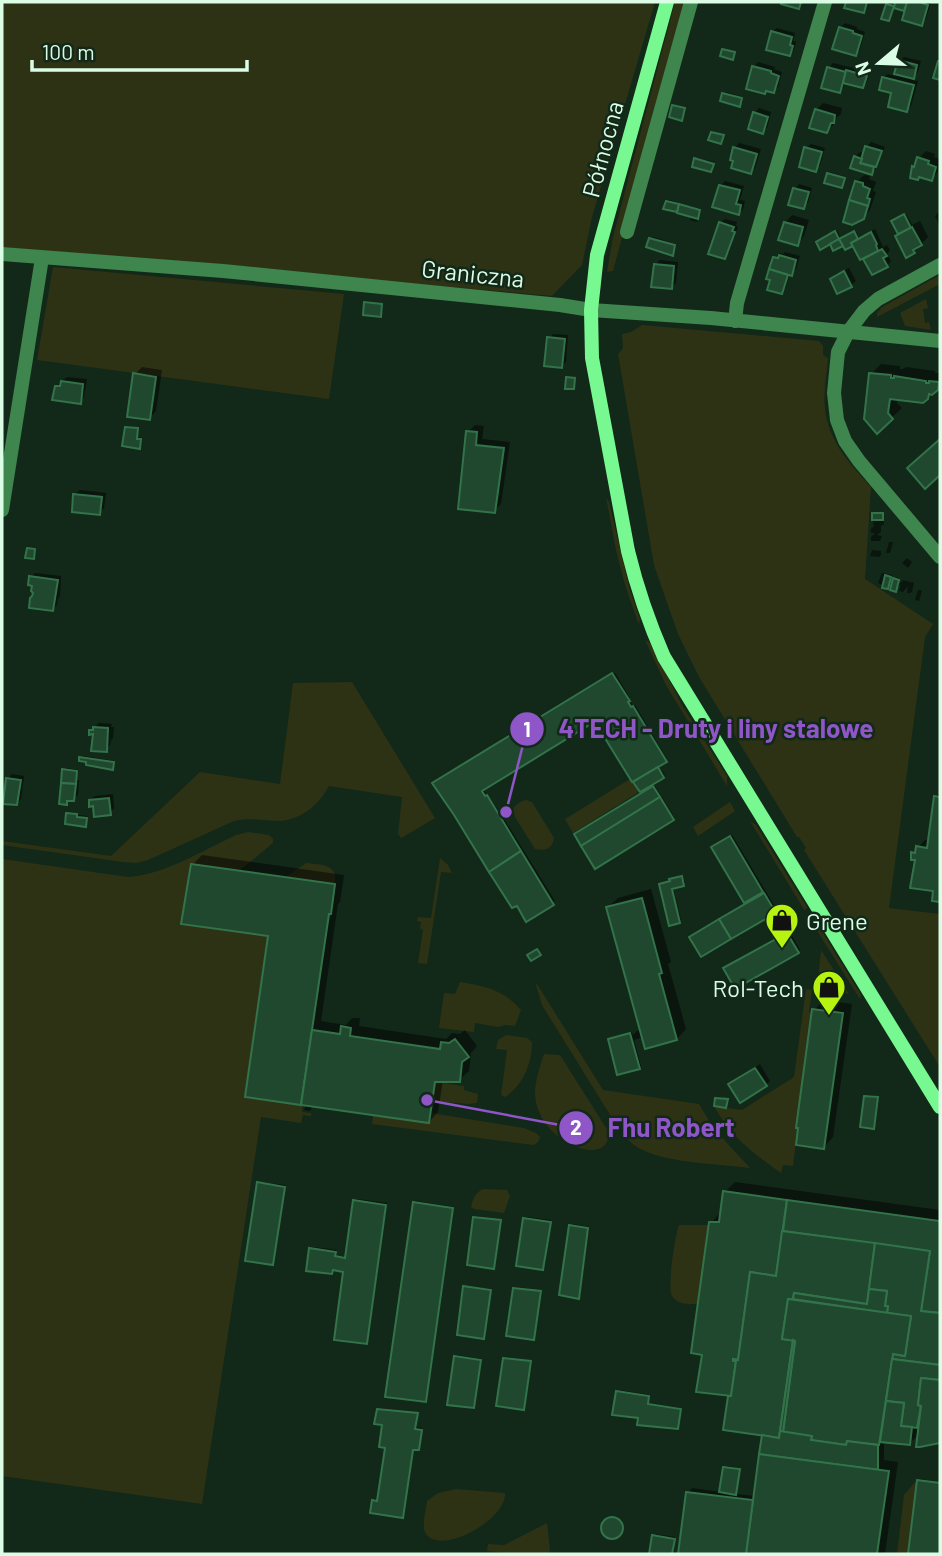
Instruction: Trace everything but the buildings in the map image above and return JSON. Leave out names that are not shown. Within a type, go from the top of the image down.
[{"type":"main road","name":"Północna","points":[[667,2],[597,255],[591,310],[592,358],[635,582],[654,635],[671,669],[940,1107]]},
{"type":"street","name":"Północna","points":[[626,232],[691,2]]},
{"type":"street","points":[[735,321],[737,303],[825,2]]},
{"type":"street","name":"Graniczna","points":[[2,254],[223,271],[591,310],[940,341]]},
{"type":"street","points":[[2,510],[42,258]]},
{"type":"street","points":[[940,265],[878,299],[864,311],[848,332],[838,352],[834,393],[836,420],[845,441],[940,557]]},
{"type":"green space","points":[[2,2],[655,2],[592,217],[582,265],[552,296],[2,247]]},
{"type":"green space","points":[[675,2],[685,2],[652,116],[613,271],[607,272],[613,237]]},
{"type":"green space","points":[[53,267],[344,294],[329,399],[37,360]]},
{"type":"green space","points":[[940,275],[940,284],[877,317],[882,307]]},
{"type":"green space","points":[[926,299],[928,308],[923,309],[925,323],[929,322],[931,330],[905,326],[900,313]]},
{"type":"green space","points":[[642,325],[819,341],[823,346],[823,355],[828,358],[825,389],[827,420],[835,441],[848,461],[871,487],[865,579],[933,624],[925,637],[889,908],[940,914],[940,1067],[699,677],[678,634],[654,565],[618,354],[623,348],[622,334]]},
{"type":"green space","points":[[606,497],[640,619],[639,625],[625,585]]},
{"type":"green space","points":[[645,640],[650,643],[682,705],[727,776],[727,786],[666,685]]},
{"type":"green space","points":[[352,682],[435,818],[401,838],[398,834],[402,797],[329,786],[315,804],[296,817],[280,821],[234,821],[136,863],[2,845],[2,841],[111,856],[200,772],[280,784],[293,683]]},
{"type":"green space","points":[[630,779],[639,792],[573,833],[565,819]]},
{"type":"green space","points":[[526,800],[532,802],[554,838],[548,848],[535,849],[515,817],[513,808]]},
{"type":"green space","points":[[730,802],[735,811],[698,836],[693,827]]},
{"type":"green space","points":[[750,821],[756,825],[807,907],[805,911]]},
{"type":"green space","points":[[248,832],[269,835],[273,843],[239,871],[191,864],[181,923],[268,936],[245,1097],[303,1105],[302,1112],[311,1113],[311,1116],[303,1115],[301,1123],[261,1117],[202,1504],[2,1476],[2,859],[128,877],[169,867],[236,835]]},
{"type":"green space","points":[[440,858],[452,873],[441,872],[427,964],[418,963],[423,930],[420,928],[421,922],[417,921],[418,917],[431,918]]},
{"type":"green space","points":[[306,863],[327,866],[334,872],[335,884],[286,877]]},
{"type":"green space","points":[[815,920],[861,995],[860,999],[811,921]]},
{"type":"green space","points":[[821,950],[849,994],[817,990]]},
{"type":"green space","points":[[460,982],[486,987],[515,1003],[521,1010],[515,1026],[498,1027],[475,1023],[474,1032],[439,1028],[444,993],[455,994]]},
{"type":"green space","points":[[537,984],[603,1090],[699,1104],[714,1129],[750,1168],[675,1160],[648,1152],[633,1144],[612,1118],[542,1005]]},
{"type":"green space","points":[[806,989],[812,990],[809,1012],[812,1013],[793,1166],[783,1165],[781,1173],[735,1136],[714,1106],[742,1110],[794,1077]]},
{"type":"green space","points":[[506,1035],[527,1038],[532,1042],[525,1073],[517,1086],[505,1097],[501,1095],[507,1050],[496,1049],[498,1040]]},
{"type":"green space","points":[[544,1054],[560,1055],[608,1131],[606,1143],[599,1149],[587,1150],[573,1146],[547,1125],[538,1109],[535,1091]]},
{"type":"green space","points":[[435,1082],[464,1086],[464,1090],[478,1094],[477,1103],[433,1101]]},
{"type":"green space","points":[[431,1113],[524,1128],[540,1137],[534,1145],[372,1124],[373,1115],[429,1123]]},
{"type":"green space","points":[[484,1189],[507,1190],[510,1196],[504,1213],[471,1207],[476,1194]]},
{"type":"green space","points":[[679,1225],[709,1225],[698,1304],[680,1302],[672,1296],[672,1262]]},
{"type":"green space","points":[[916,1481],[908,1554],[897,1554],[904,1495]]},
{"type":"green space","points":[[456,1489],[505,1493],[503,1503],[496,1513],[472,1532],[445,1541],[434,1540],[425,1531],[427,1501],[438,1493]]},
{"type":"green space","points":[[547,1523],[549,1554],[487,1551],[488,1544],[504,1545]]},
{"type":"place","name":"4TECH - Druty i liny stalowe","points":[[506,812]]},
{"type":"place","name":"Grene","points":[[782,950]]},
{"type":"place","name":"Rol-Tech","points":[[829,1017]]},
{"type":"place","name":"Fhu Robert","points":[[427,1100]]}]
